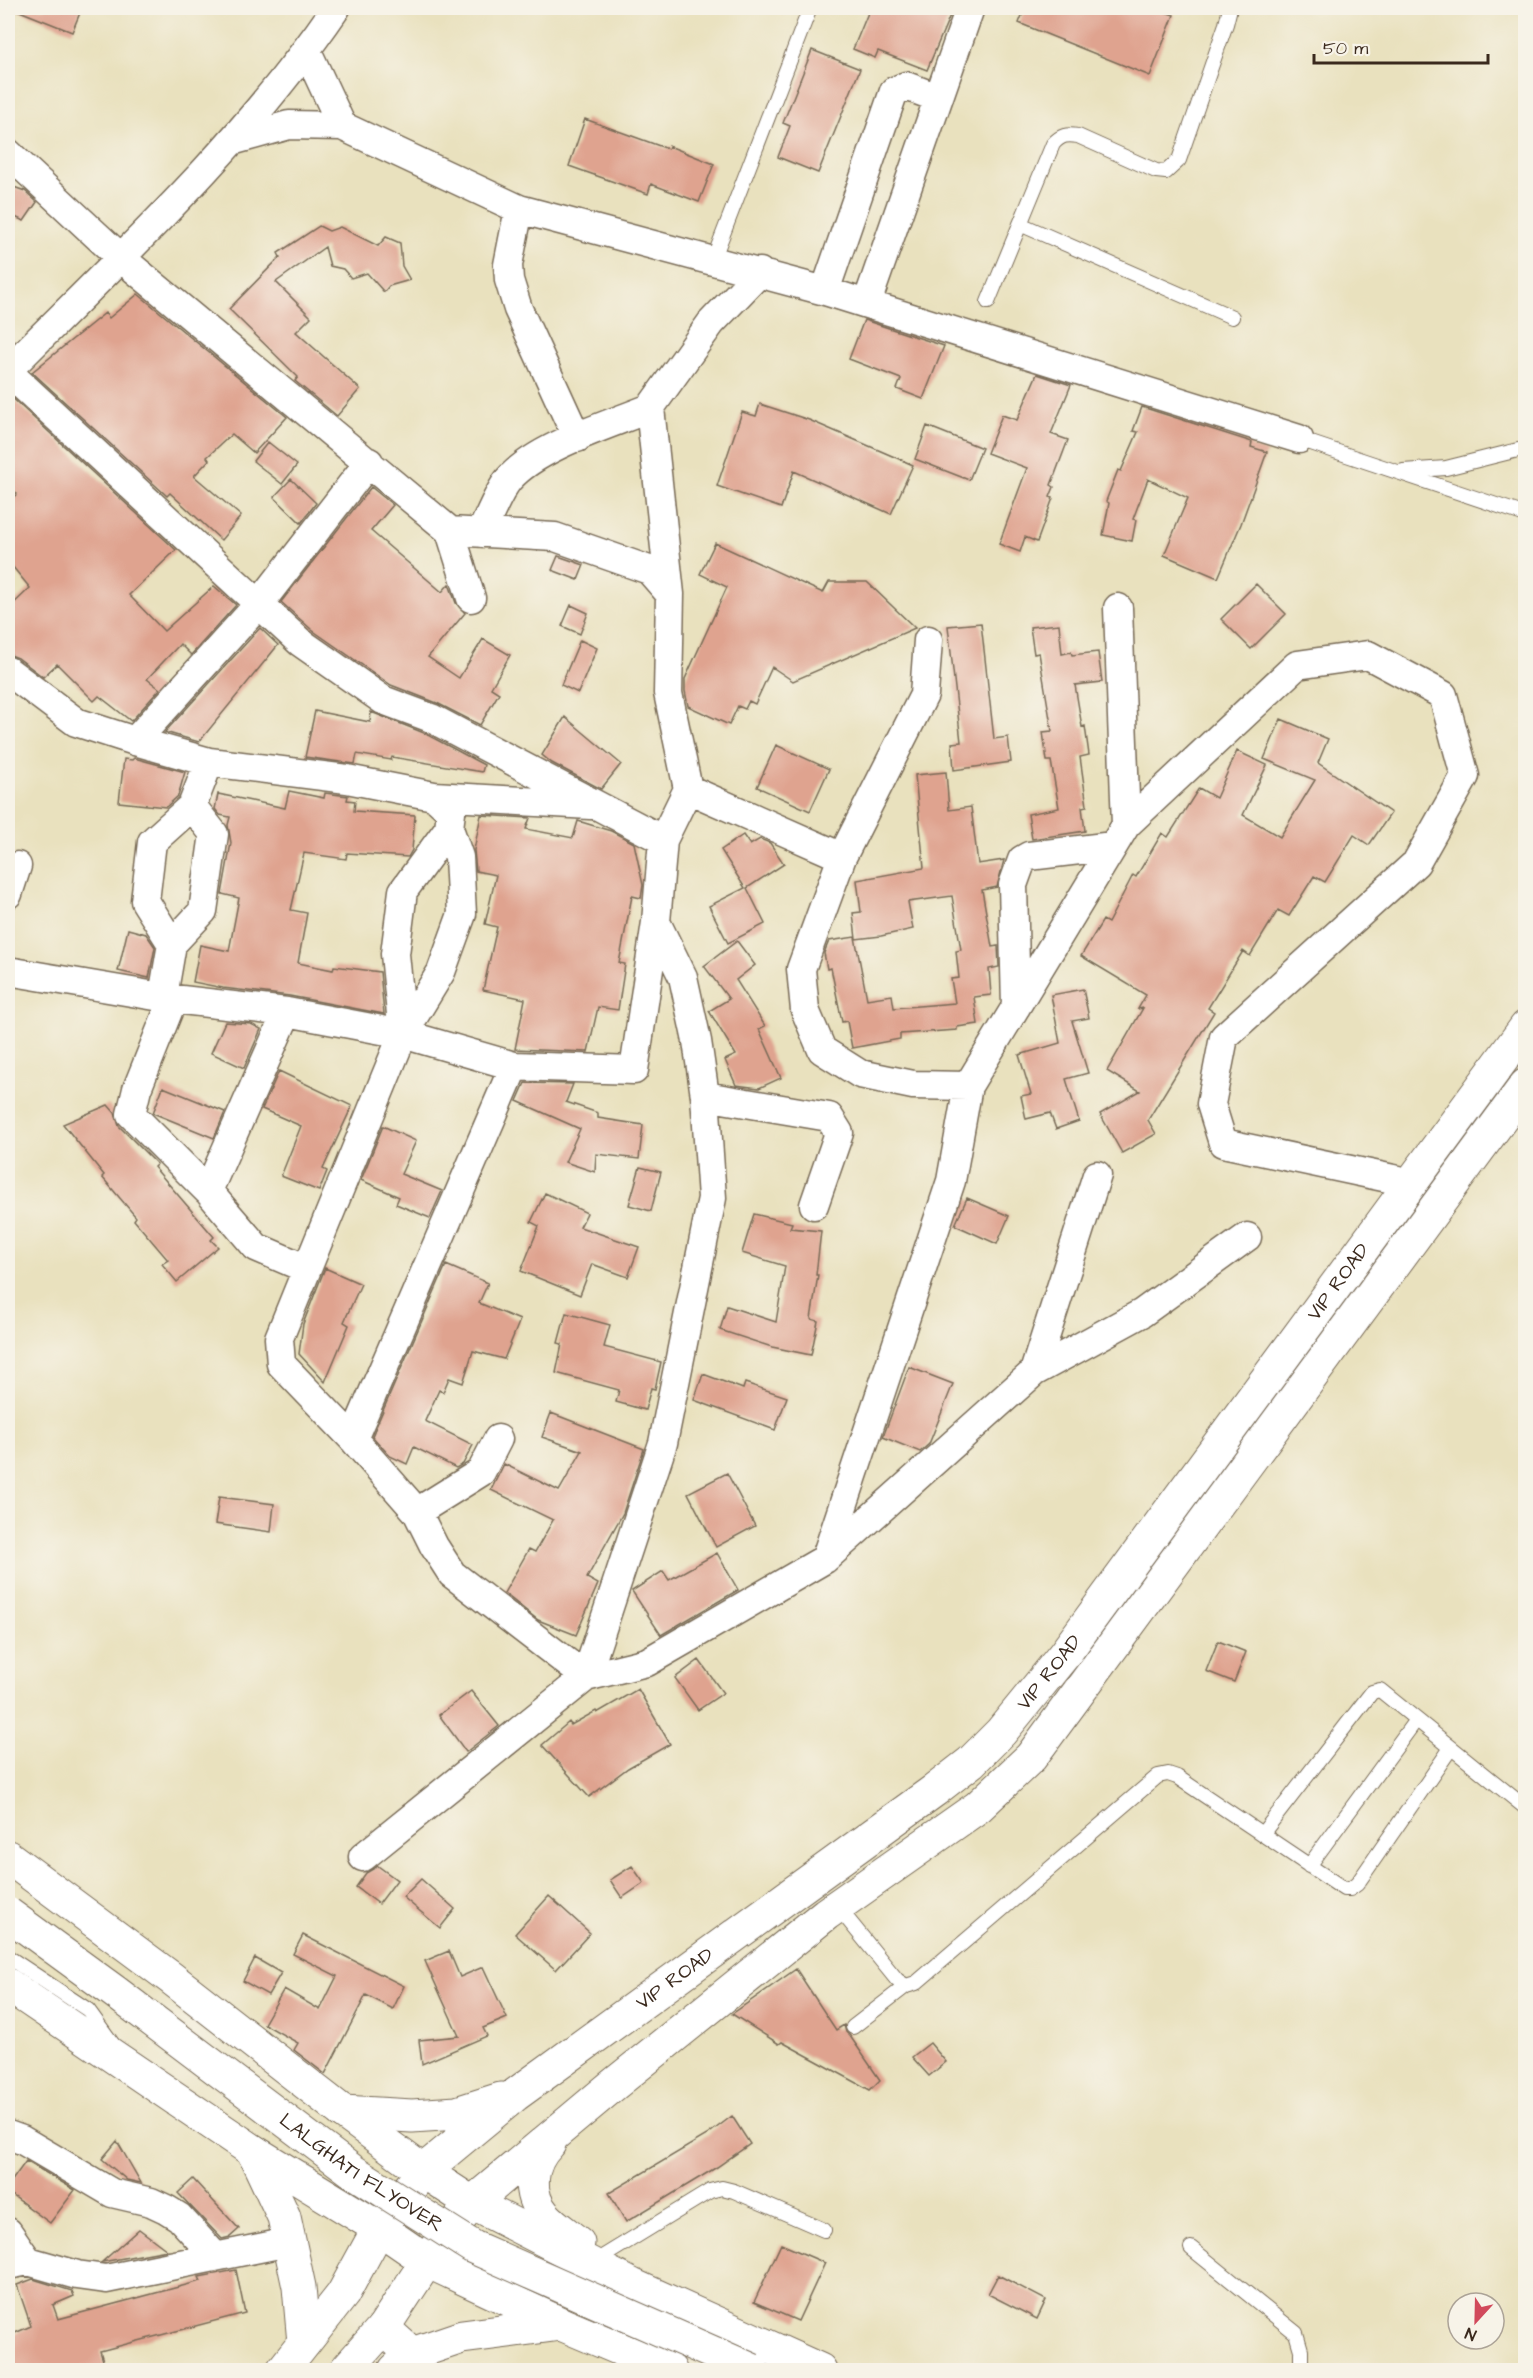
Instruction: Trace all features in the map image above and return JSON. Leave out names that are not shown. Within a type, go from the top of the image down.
[{"type":"main road","name":"VIP ROAD","points":[[283,2370],[342,2294],[379,2228],[423,2171],[515,2095],[935,1790],[971,1762],[1025,1704],[1063,1656],[1526,1027]]},
{"type":"main road","name":"VIP ROAD","points":[[346,2370],[383,2328],[427,2261],[472,2204],[612,2086],[837,1906],[978,1806],[1031,1756],[1526,1085]]},
{"type":"main road","points":[[8,1857],[171,1978],[343,2112],[472,2204],[632,2285],[820,2370]]},
{"type":"main road","name":"LALGHATI FLYOVER","points":[[8,1914],[351,2170],[473,2247],[752,2370]]},
{"type":"main road","points":[[8,1985],[253,2151],[379,2228],[427,2261],[561,2324],[670,2370]]},
{"type":"main road","points":[[612,2086],[539,2154],[533,2177],[536,2201],[544,2215],[632,2285]]},
{"type":"main road","points":[[343,2112],[412,2116],[457,2113],[515,2095]]},
{"type":"main road","points":[[253,2151],[284,2217],[299,2288],[304,2343]]},
{"type":"main road","points":[[383,2328],[403,2362],[462,2337],[561,2324]]},
{"type":"street","points":[[336,8],[307,51],[235,140],[8,371],[300,642],[383,700],[431,718],[663,840]]},
{"type":"street","points":[[867,303],[970,8]]},
{"type":"street","points":[[307,51],[342,126]]},
{"type":"street","points":[[825,291],[894,91],[906,86],[938,98]]},
{"type":"street","points":[[235,140],[290,125],[342,126],[519,209],[760,272],[867,303],[1299,439]]},
{"type":"street","points":[[8,153],[121,258],[450,531],[471,598]]},
{"type":"street","points":[[519,209],[508,265],[509,280],[518,309],[577,438]]},
{"type":"street","points":[[481,533],[508,480],[526,464],[549,450],[650,408],[711,323],[760,272]]},
{"type":"street","points":[[8,971],[168,997],[287,1012],[403,1034],[514,1066],[634,1070],[656,922],[663,840],[688,789],[668,693],[670,594],[650,408]]},
{"type":"street","points":[[135,741],[260,603],[369,462]]},
{"type":"street","points":[[450,531],[555,537],[649,570],[670,594]]},
{"type":"street","points":[[1118,608],[1120,836]]},
{"type":"street","points":[[928,640],[924,695],[842,857],[801,969],[804,1010],[822,1050],[860,1074],[913,1085],[968,1086]]},
{"type":"street","points":[[825,1558],[951,1180],[968,1086],[1120,836],[1297,665],[1368,655],[1443,695],[1465,776],[1416,863],[1224,1037],[1211,1104],[1223,1143],[1412,1183]]},
{"type":"street","points":[[8,672],[76,722],[209,762],[346,779],[434,796],[600,806]]},
{"type":"street","points":[[209,762],[192,806],[152,842],[145,901],[172,944],[168,997],[137,1089],[131,1114],[208,1191],[255,1247],[307,1269]]},
{"type":"street","points":[[688,789],[842,857]]},
{"type":"street","points":[[403,1034],[395,954],[403,891],[448,828],[451,812],[434,796]]},
{"type":"street","points":[[172,944],[203,911],[214,834],[192,806]]},
{"type":"street","points":[[448,828],[459,857],[462,914],[441,972],[403,1034],[279,1338],[281,1364],[353,1438],[417,1512],[452,1574],[586,1677]]},
{"type":"street","points":[[1016,1007],[1013,885],[1022,860],[1029,856],[1120,836]]},
{"type":"street","points":[[8,894],[17,866]]},
{"type":"street","points":[[586,1677],[665,1432],[712,1198],[705,1096],[683,976],[656,922]]},
{"type":"street","points":[[208,1191],[287,1012]]},
{"type":"street","points":[[353,1438],[514,1066]]},
{"type":"street","points":[[705,1096],[829,1117],[839,1132],[814,1205]]},
{"type":"street","points":[[1034,1372],[1097,1175]]},
{"type":"street","points":[[363,1857],[586,1677],[647,1662],[825,1558],[1034,1372],[1142,1313],[1247,1238]]},
{"type":"street","points":[[417,1512],[481,1473],[498,1439]]},
{"type":"street","points":[[8,2135],[21,2140],[112,2193],[166,2208],[179,2217],[214,2256]]},
{"type":"street","points":[[8,2232],[18,2263],[106,2279],[290,2242]]},
{"type":"lane","points":[[713,260],[810,8]]},
{"type":"lane","points":[[988,302],[1053,144],[1059,137],[1067,134],[1078,136],[1156,171],[1173,168],[1179,160],[1227,24],[1230,8]]},
{"type":"lane","points":[[1020,224],[1232,316]]},
{"type":"lane","points":[[1299,439],[1526,515]]},
{"type":"lane","points":[[1395,471],[1446,468],[1518,450]]},
{"type":"lane","points":[[1262,1834],[1372,1692],[1380,1690],[1526,1808]]},
{"type":"lane","points":[[1309,1866],[1416,1720]]},
{"type":"lane","points":[[852,2027],[906,1986],[916,1983],[1158,1776],[1168,1774],[1177,1777],[1344,1890],[1357,1884],[1451,1748]]},
{"type":"lane","points":[[837,1906],[897,1980],[906,1986]]},
{"type":"lane","points":[[8,1957],[88,2010],[127,2064]]},
{"type":"lane","points":[[599,2259],[710,2191],[722,2188],[824,2230]]},
{"type":"lane","points":[[1191,2248],[1296,2333],[1301,2350],[1301,2370]]},
{"type":"building","points":[[12,8],[82,8],[72,32]]},
{"type":"building","points":[[870,8],[953,8],[927,70],[878,51],[875,58],[853,49]]},
{"type":"building","points":[[1025,8],[1154,8],[1174,15],[1150,76],[1019,23]]},
{"type":"building","points":[[812,50],[860,69],[818,173],[778,157],[790,126],[783,123]]},
{"type":"building","points":[[585,119],[668,149],[669,146],[714,164],[699,202],[651,184],[648,194],[569,166]]},
{"type":"building","points":[[8,185],[25,191],[37,202],[24,221],[8,214]]},
{"type":"building","points":[[319,226],[329,231],[340,227],[378,246],[386,237],[400,243],[402,266],[410,280],[389,286],[384,292],[367,273],[351,278],[343,269],[330,266],[325,247],[276,282],[311,317],[296,332],[360,389],[337,416],[295,381],[298,377],[229,309],[280,257],[278,253]]},
{"type":"building","points":[[138,294],[287,417],[254,453],[232,434],[207,457],[209,460],[194,476],[241,516],[221,540],[170,493],[167,496],[32,372],[105,313],[109,318]]},
{"type":"building","points":[[864,320],[944,346],[923,399],[897,389],[901,379],[849,359]]},
{"type":"building","points":[[1037,374],[1071,385],[1051,434],[1068,440],[1051,485],[1054,487],[1050,497],[1053,498],[1037,542],[1025,537],[1020,552],[999,544],[1027,468],[987,453],[1002,415],[1017,420]]},
{"type":"building","points":[[8,394],[176,550],[129,595],[164,631],[214,586],[236,605],[191,655],[180,644],[147,679],[160,689],[131,721],[99,696],[94,701],[57,664],[43,677],[18,658],[8,654],[8,609],[30,588],[8,561],[8,502],[17,494],[8,483]]},
{"type":"building","points":[[760,404],[809,420],[913,465],[891,514],[794,471],[781,508],[717,486],[742,412],[756,416]]},
{"type":"building","points":[[1142,407],[1252,442],[1251,447],[1267,452],[1241,524],[1218,578],[1164,555],[1188,498],[1148,479],[1133,519],[1136,520],[1132,541],[1103,535],[1109,503],[1106,501],[1118,470],[1121,471],[1138,432],[1133,431]]},
{"type":"building","points":[[927,426],[982,448],[969,480],[915,459]]},
{"type":"building","points":[[268,442],[297,465],[282,484],[253,461]]},
{"type":"building","points":[[291,479],[316,503],[301,523],[274,497]]},
{"type":"building","points":[[371,487],[393,505],[371,531],[442,592],[449,584],[456,603],[465,613],[428,657],[459,678],[483,639],[510,655],[491,688],[499,693],[480,725],[437,703],[391,685],[312,630],[281,602]]},
{"type":"building","points":[[715,543],[823,593],[829,582],[867,582],[915,628],[793,681],[772,667],[755,704],[749,701],[745,709],[738,706],[729,725],[688,706],[685,691],[685,679],[727,587],[700,574]]},
{"type":"building","points":[[558,556],[584,565],[578,580],[552,570]]},
{"type":"building","points":[[1256,584],[1286,614],[1251,649],[1221,619]]},
{"type":"building","points":[[571,605],[588,613],[580,634],[562,626]]},
{"type":"building","points":[[981,623],[994,739],[1008,737],[1011,762],[954,770],[952,743],[961,742],[948,626]]},
{"type":"building","points":[[1059,624],[1062,654],[1098,652],[1102,682],[1075,685],[1089,755],[1080,757],[1087,806],[1082,807],[1085,831],[1032,839],[1028,814],[1059,808],[1051,761],[1047,761],[1043,732],[1052,731],[1039,653],[1034,654],[1030,627]]},
{"type":"building","points":[[260,628],[278,645],[199,742],[165,732]]},
{"type":"building","points":[[580,640],[597,648],[578,693],[561,685]]},
{"type":"building","points":[[315,711],[370,722],[371,712],[424,733],[484,765],[482,772],[392,757],[391,760],[357,754],[355,764],[305,757]]},
{"type":"building","points":[[565,717],[621,764],[601,789],[552,763],[542,755]]},
{"type":"building","points":[[1281,719],[1328,739],[1318,763],[1391,813],[1369,845],[1354,835],[1325,882],[1314,876],[1289,916],[1278,910],[1250,956],[1243,951],[1208,1008],[1214,1012],[1148,1120],[1156,1134],[1122,1153],[1100,1114],[1140,1091],[1107,1071],[1143,1008],[1138,1009],[1146,995],[1081,956],[1103,920],[1108,923],[1133,875],[1136,877],[1162,833],[1168,837],[1199,788],[1216,798],[1237,751],[1267,765],[1243,815],[1280,837],[1315,780],[1264,759]]},
{"type":"building","points":[[776,745],[829,769],[810,811],[757,787]]},
{"type":"building","points":[[134,758],[185,772],[178,796],[166,807],[119,802],[124,759]]},
{"type":"building","points":[[946,772],[949,810],[971,807],[978,864],[1004,860],[997,887],[982,890],[992,947],[998,946],[999,967],[989,969],[991,995],[974,997],[978,1024],[957,1027],[957,1030],[900,1034],[900,1039],[852,1048],[847,1021],[842,1022],[831,968],[827,969],[824,953],[829,941],[855,937],[867,999],[892,995],[894,1008],[955,1003],[951,979],[959,978],[956,951],[961,950],[952,896],[908,902],[913,929],[881,936],[856,939],[853,913],[861,912],[857,880],[924,868],[915,775]]},
{"type":"building","points":[[289,791],[324,798],[325,793],[348,796],[347,800],[355,801],[354,811],[415,815],[412,850],[408,857],[347,853],[346,859],[304,853],[291,910],[307,913],[298,963],[333,970],[334,966],[380,972],[384,1014],[290,996],[193,982],[200,945],[229,951],[239,898],[222,894],[231,843],[228,825],[230,817],[220,815],[215,809],[218,794],[285,808]]},
{"type":"building","points":[[481,815],[530,818],[526,829],[573,838],[578,821],[611,831],[634,843],[643,885],[641,898],[632,896],[619,963],[625,964],[618,1010],[598,1007],[588,1052],[515,1049],[525,999],[483,990],[497,927],[485,924],[496,875],[476,871],[474,850]]},
{"type":"building","points":[[743,835],[750,845],[760,839],[770,843],[784,864],[747,888],[765,924],[728,943],[709,906],[745,888],[721,850]]},
{"type":"building","points":[[128,929],[146,934],[155,947],[149,978],[118,971]]},
{"type":"building","points":[[737,941],[755,965],[736,980],[765,1026],[759,1029],[781,1078],[759,1088],[736,1085],[725,1060],[736,1055],[709,1011],[729,999],[704,966]]},
{"type":"building","points":[[1083,989],[1089,1018],[1072,1021],[1088,1073],[1066,1079],[1079,1121],[1056,1129],[1050,1113],[1026,1119],[1021,1096],[1031,1094],[1019,1055],[1060,1043],[1051,995]]},
{"type":"building","points":[[225,1022],[251,1024],[261,1029],[244,1068],[211,1053]]},
{"type":"building","points":[[279,1071],[352,1106],[323,1169],[327,1171],[319,1191],[281,1176],[301,1126],[262,1109]]},
{"type":"building","points":[[525,1083],[573,1084],[566,1102],[598,1113],[598,1118],[643,1125],[639,1159],[596,1154],[595,1172],[565,1162],[580,1129],[517,1101]]},
{"type":"building","points":[[163,1087],[225,1112],[214,1138],[153,1113]]},
{"type":"building","points":[[108,1105],[115,1113],[119,1126],[157,1164],[154,1167],[214,1237],[211,1240],[218,1247],[177,1282],[162,1264],[168,1260],[134,1220],[136,1217],[102,1177],[104,1175],[63,1124]]},
{"type":"building","points":[[383,1126],[416,1141],[401,1174],[442,1191],[430,1218],[396,1204],[399,1197],[361,1180]]},
{"type":"building","points":[[640,1167],[661,1172],[651,1211],[629,1205]]},
{"type":"building","points":[[545,1193],[587,1213],[580,1227],[639,1247],[628,1277],[592,1264],[580,1295],[521,1271],[539,1226],[531,1222]]},
{"type":"building","points":[[967,1198],[1009,1216],[997,1244],[955,1225]]},
{"type":"building","points":[[754,1214],[792,1223],[790,1228],[821,1231],[816,1275],[818,1275],[811,1319],[818,1321],[811,1355],[772,1347],[720,1330],[727,1306],[776,1322],[785,1266],[742,1253]]},
{"type":"building","points":[[446,1265],[488,1283],[479,1303],[520,1320],[504,1359],[473,1351],[463,1383],[449,1378],[443,1392],[439,1390],[425,1421],[473,1445],[463,1464],[456,1468],[414,1447],[407,1464],[390,1456],[372,1436]]},
{"type":"building","points":[[325,1268],[361,1284],[344,1322],[349,1325],[325,1382],[299,1354],[303,1324]]},
{"type":"building","points":[[566,1313],[610,1325],[604,1347],[661,1362],[655,1389],[651,1388],[645,1410],[616,1402],[619,1390],[556,1373],[562,1344],[558,1343]]},
{"type":"building","points":[[909,1367],[953,1384],[929,1444],[920,1452],[883,1437]]},
{"type":"building","points":[[703,1374],[743,1389],[745,1383],[787,1397],[775,1430],[694,1400]]},
{"type":"building","points":[[551,1413],[644,1449],[623,1513],[587,1578],[598,1584],[576,1635],[538,1620],[504,1593],[529,1549],[535,1552],[553,1520],[491,1490],[504,1464],[559,1491],[582,1451],[542,1437]]},
{"type":"building","points":[[727,1473],[755,1526],[716,1547],[688,1493]]},
{"type":"building","points":[[219,1497],[274,1504],[271,1532],[215,1524]]},
{"type":"building","points":[[717,1553],[738,1590],[661,1635],[632,1591],[663,1571],[669,1580]]},
{"type":"building","points":[[1218,1641],[1246,1652],[1234,1682],[1206,1671]]},
{"type":"building","points":[[699,1660],[723,1693],[698,1710],[675,1678]]},
{"type":"building","points":[[638,1689],[670,1744],[628,1768],[589,1797],[542,1745],[569,1722],[571,1725],[596,1711],[597,1713]]},
{"type":"building","points":[[471,1691],[499,1726],[466,1752],[439,1715]]},
{"type":"building","points":[[378,1866],[397,1880],[379,1904],[356,1887],[366,1873]]},
{"type":"building","points":[[632,1866],[644,1883],[622,1898],[610,1880]]},
{"type":"building","points":[[421,1879],[455,1909],[440,1928],[403,1897]]},
{"type":"building","points":[[549,1896],[590,1933],[556,1970],[515,1934]]},
{"type":"building","points":[[303,1935],[404,1986],[393,2009],[366,1995],[325,2074],[294,2050],[298,2043],[264,2024],[284,1989],[320,2010],[337,1976],[293,1954]]},
{"type":"building","points":[[449,1951],[460,1977],[483,1967],[507,2018],[483,2028],[487,2036],[422,2064],[419,2040],[459,2036],[425,1961]]},
{"type":"building","points":[[255,1958],[281,1973],[268,1995],[243,1981]]},
{"type":"building","points":[[796,1969],[836,2030],[844,2025],[846,2032],[880,2080],[870,2090],[782,2042],[779,2044],[732,2014]]},
{"type":"building","points":[[930,2043],[946,2062],[929,2076],[912,2057]]},
{"type":"building","points":[[732,2116],[750,2144],[717,2167],[626,2222],[609,2193],[707,2135]]},
{"type":"building","points":[[117,2141],[141,2183],[127,2180],[102,2159]]},
{"type":"building","points":[[26,2161],[75,2190],[50,2223],[8,2192],[8,2186]]},
{"type":"building","points":[[193,2179],[239,2229],[230,2237],[222,2239],[178,2193]]},
{"type":"building","points":[[139,2229],[167,2250],[102,2262]]},
{"type":"building","points":[[781,2244],[825,2263],[798,2321],[754,2302]]},
{"type":"building","points":[[236,2270],[245,2313],[100,2351],[106,2370],[8,2370],[8,2336],[31,2326],[17,2285],[33,2279],[72,2291],[74,2296],[53,2305],[58,2319],[201,2281],[199,2277]]},
{"type":"building","points":[[998,2275],[1046,2300],[1037,2319],[988,2294]]}]
